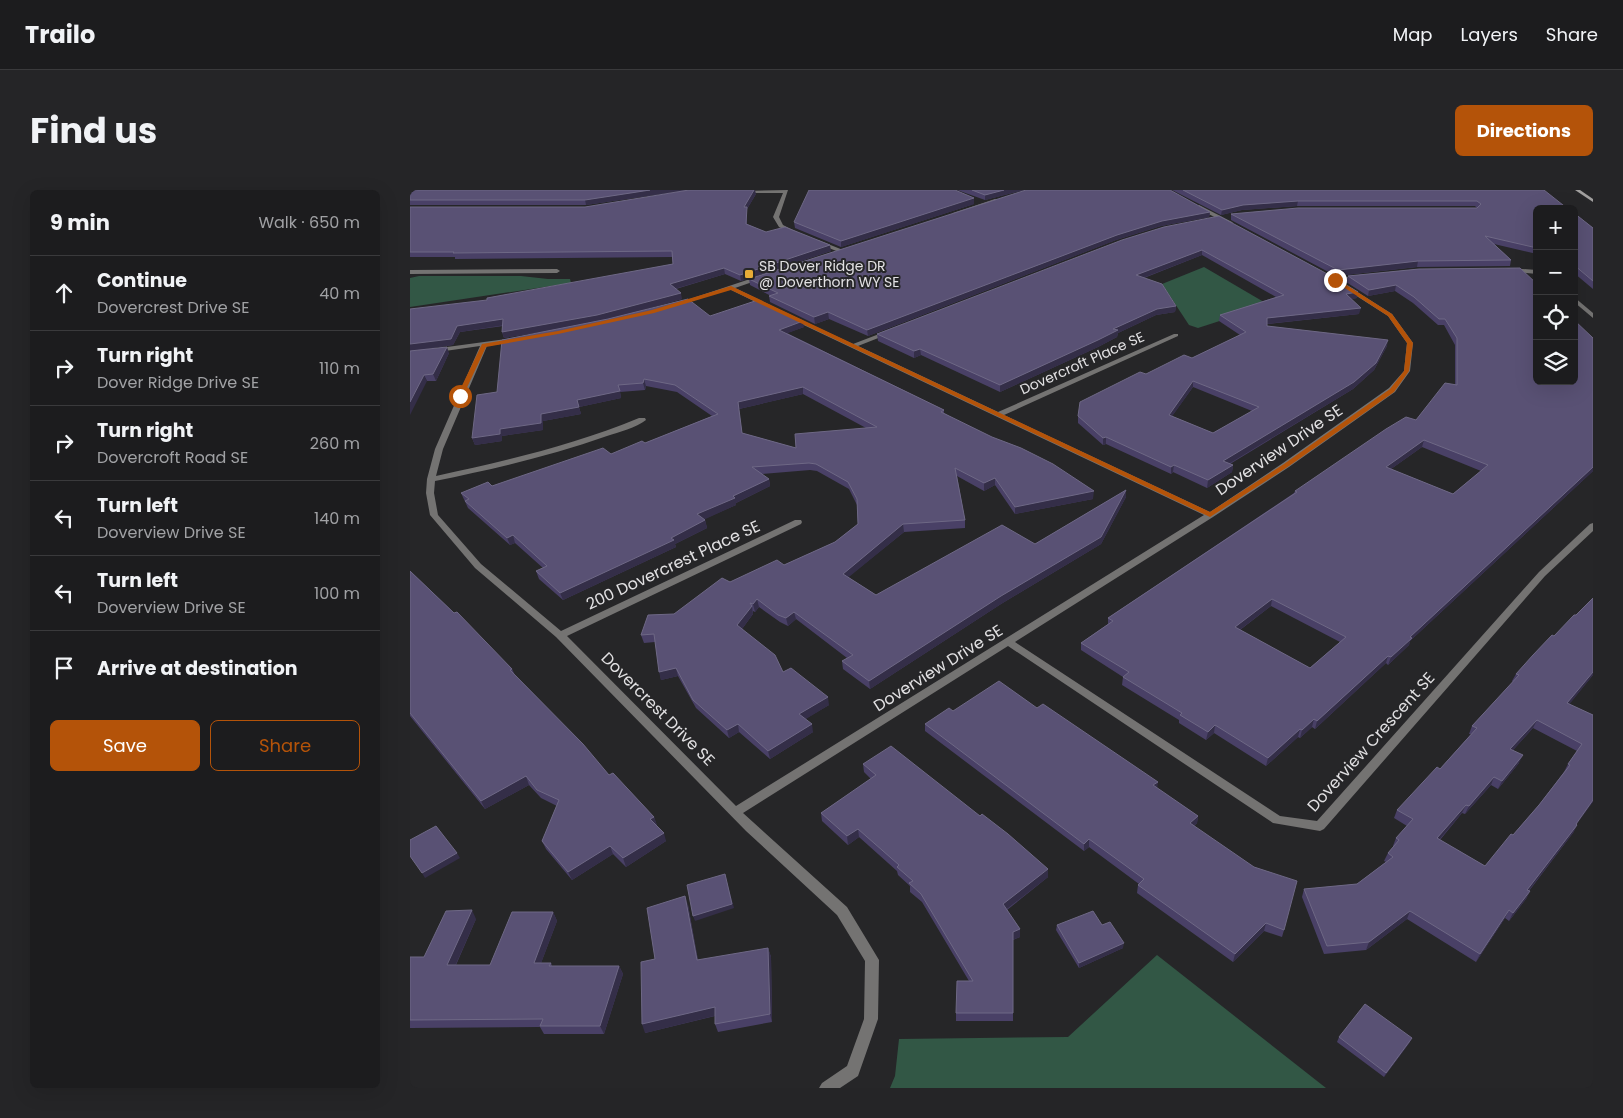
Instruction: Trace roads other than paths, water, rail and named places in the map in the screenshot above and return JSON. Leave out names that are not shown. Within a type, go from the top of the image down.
[{"type":"main road","points":[[1577,190],[1593,201]]},
{"type":"street","points":[[737,192],[787,191],[776,217],[781,226],[806,237]]},
{"type":"street","points":[[945,216],[1000,199]]},
{"type":"street","points":[[975,201],[983,204]]},
{"type":"street","points":[[1189,202],[1236,226]]},
{"type":"street","points":[[1212,220],[1228,217]]},
{"type":"street","points":[[814,240],[841,251]]},
{"type":"street","points":[[832,254],[850,248]]},
{"type":"street","points":[[1498,270],[1533,272]]},
{"type":"street","points":[[410,272],[557,271]]},
{"type":"street","points":[[671,306],[768,276]]},
{"type":"street","name":"Doverview Drive SE","points":[[736,812],[1210,515],[1286,465],[1392,390],[1407,371],[1410,343],[1390,315],[1332,278],[1363,277]]},
{"type":"street","points":[[731,288],[778,311]]},
{"type":"street","points":[[1578,303],[1593,316]]},
{"type":"street","points":[[786,315],[1210,515]]},
{"type":"street","points":[[853,346],[899,328]]},
{"type":"street","name":"Dovercroft Place SE","points":[[999,414],[1176,336]]},
{"type":"street","points":[[410,354],[484,346],[521,339]]},
{"type":"street","name":"Dovercrest Drive SE","points":[[484,346],[439,449],[431,479],[430,493],[434,515],[478,566],[560,635],[750,828],[842,911],[872,960],[871,1019],[853,1071],[827,1088]]},
{"type":"street","points":[[431,479],[534,458],[602,437],[642,420]]},
{"type":"street","name":"200 Dovercrest Place SE","points":[[560,635],[798,522]]},
{"type":"street","name":"Doverview Crescent SE","points":[[1009,642],[1277,820],[1320,826],[1542,574],[1593,526]]},
{"type":"place","name":"SB Dover Ridge DR @ Doverthorn WY SE","points":[[749,274]]}]
